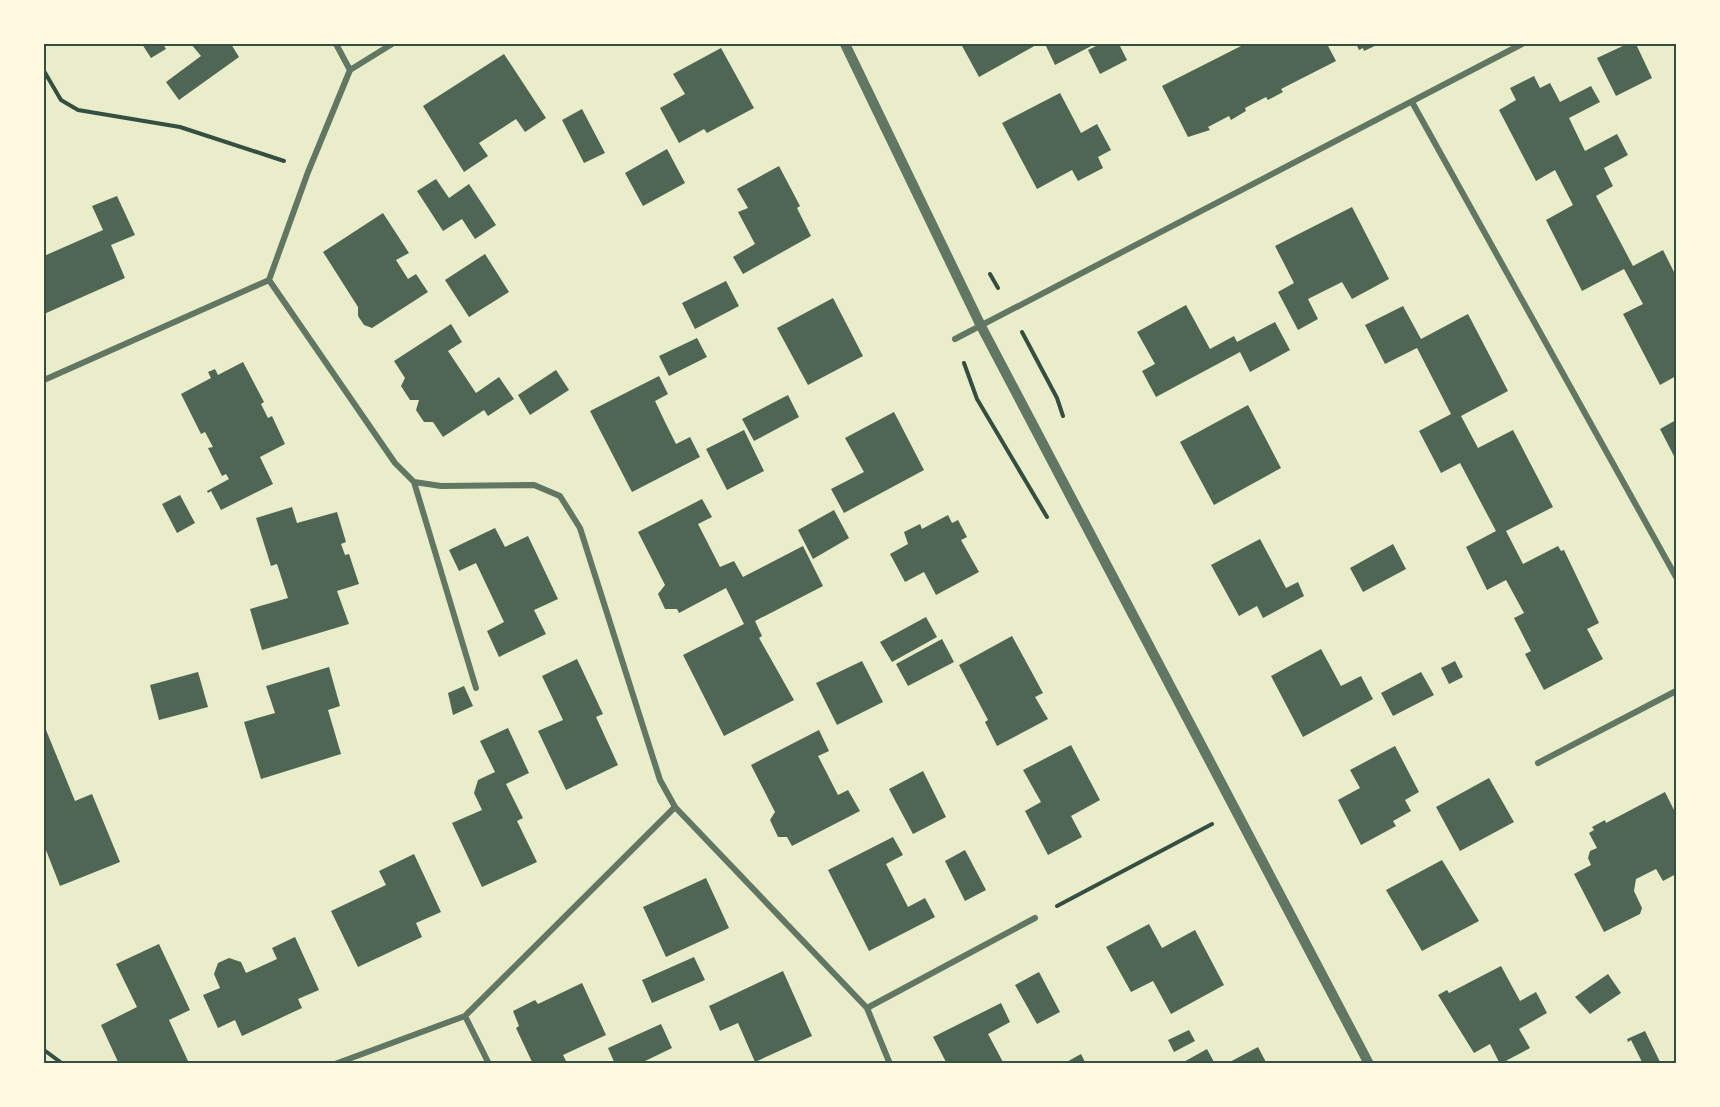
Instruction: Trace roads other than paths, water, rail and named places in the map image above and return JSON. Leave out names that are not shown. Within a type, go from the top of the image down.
[{"type":"street","points":[[336,44],[350,70]]},
{"type":"street","points":[[44,380],[269,280],[308,172],[350,70],[392,44]]},
{"type":"street","points":[[845,44],[981,326],[1368,1064]]},
{"type":"street","points":[[955,339],[1522,44]]},
{"type":"street","points":[[1412,102],[1677,577]]},
{"type":"street","points":[[269,280],[395,463],[414,482],[476,688]]},
{"type":"street","points":[[414,482],[441,486],[534,485],[560,496],[580,528],[660,780],[675,807],[867,1008],[890,1064]]},
{"type":"street","points":[[1538,763],[1677,692]]},
{"type":"street","points":[[335,1064],[465,1016],[675,807]]},
{"type":"street","points":[[867,1008],[1035,918]]},
{"type":"street","points":[[465,1016],[489,1064]]}]
